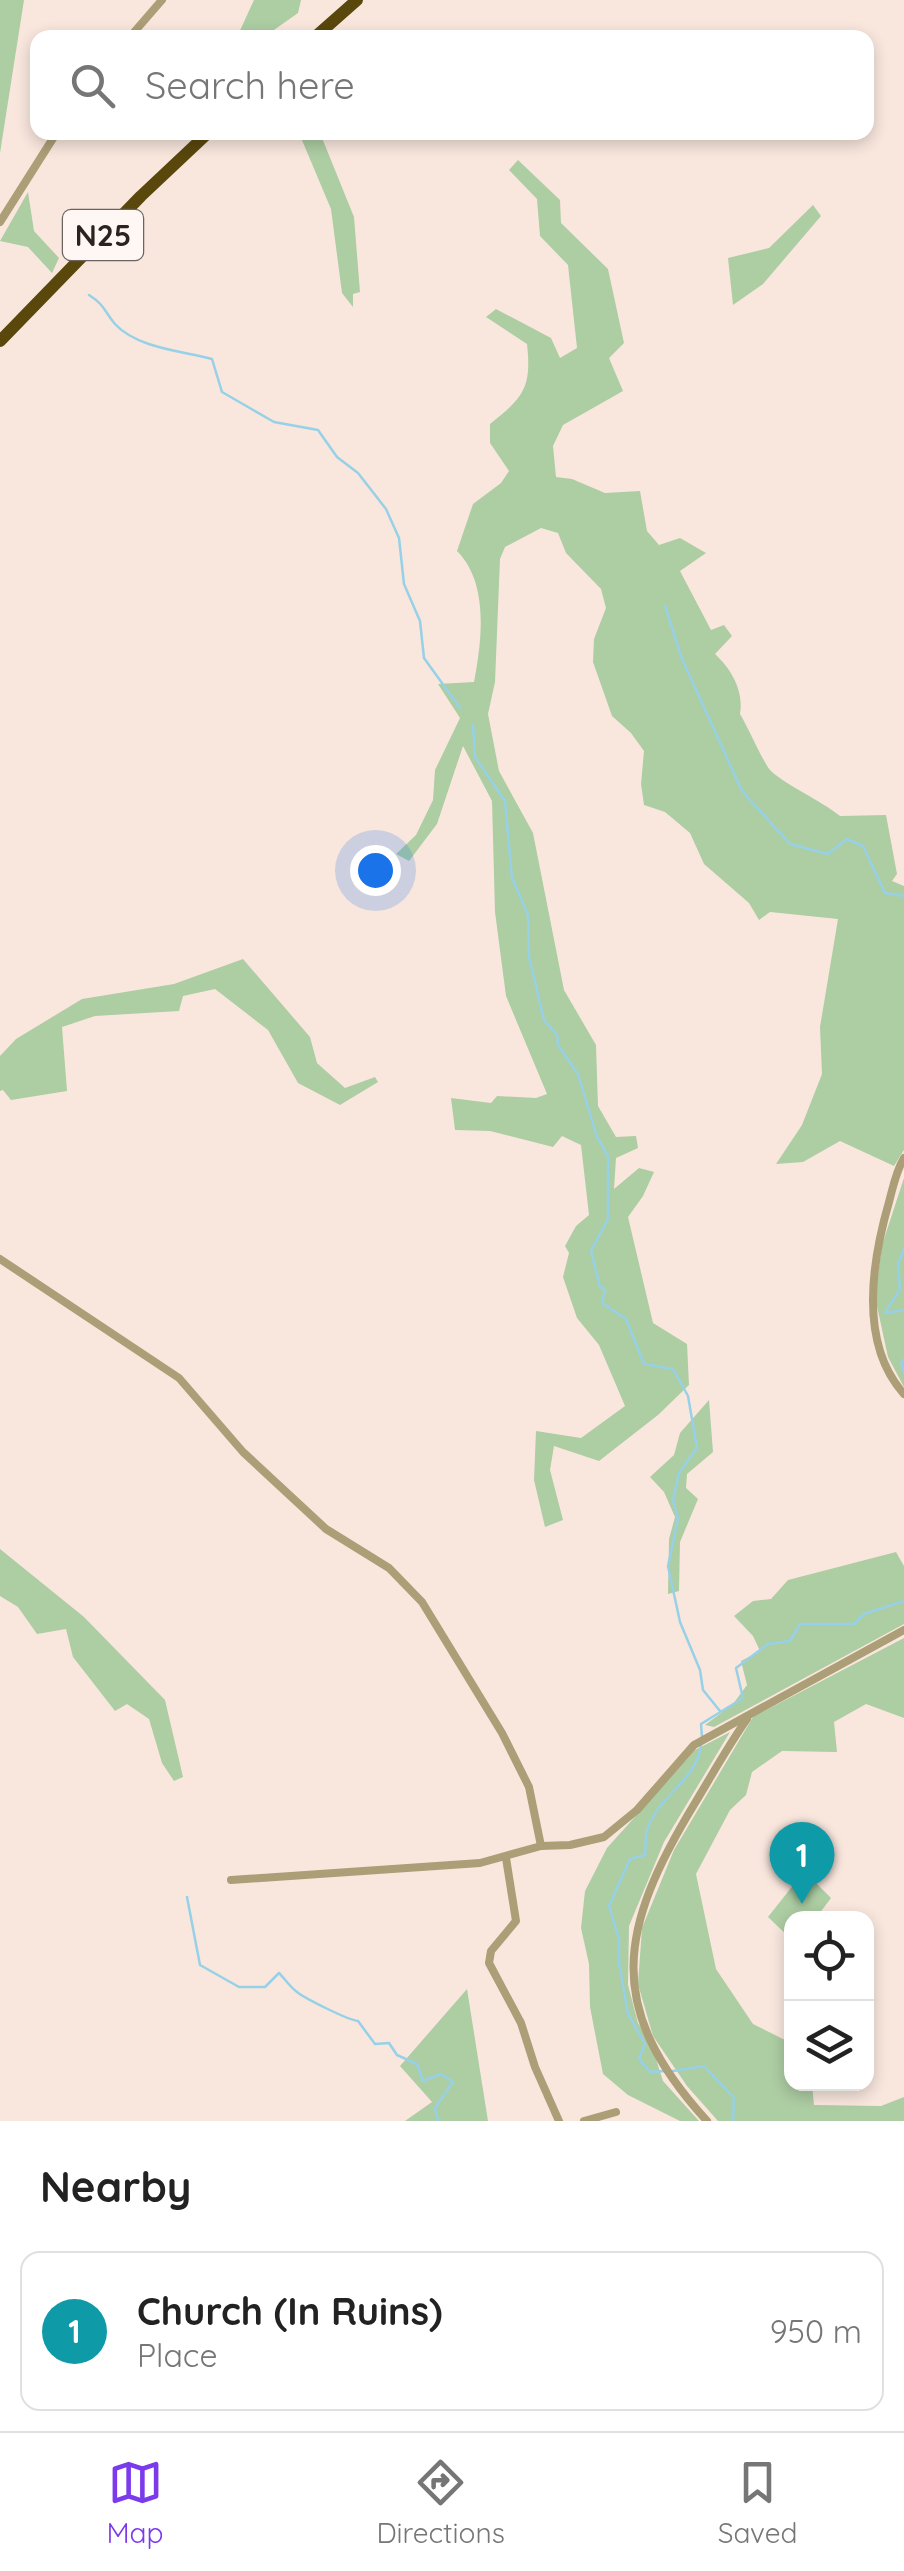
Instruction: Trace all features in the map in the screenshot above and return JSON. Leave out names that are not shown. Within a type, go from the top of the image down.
[{"type":"highway","points":[[323,30],[357,0]]},
{"type":"highway","name":"N25","points":[[0,341],[140,196],[200,140]]},
{"type":"street","points":[[136,30],[162,0]]},
{"type":"street","points":[[0,222],[52,140]]},
{"type":"street","points":[[904,1158],[883,1222],[872,1290],[884,1362],[904,1394]]},
{"type":"street","points":[[0,1260],[179,1378],[243,1452],[326,1528],[389,1568],[422,1602],[509,1746],[528,1787],[541,1846]]},
{"type":"street","points":[[231,1880],[383,1872],[506,1858],[541,1846],[570,1846],[604,1837],[636,1810],[694,1744],[904,1630]]},
{"type":"street","points":[[707,2121],[661,2065],[633,1985],[633,1953],[638,1926],[671,1842],[750,1715]]},
{"type":"street","points":[[506,1858],[516,1921],[492,1951],[489,1963],[521,2023],[558,2121]]},
{"type":"street","points":[[584,2121],[616,2112]]},
{"type":"green space","points":[[0,0],[24,0],[0,153]]},
{"type":"green space","points":[[254,0],[301,0],[298,13],[274,30],[240,30]]},
{"type":"green space","points":[[302,140],[323,140],[354,217],[360,292],[353,294],[353,307],[342,293],[331,209]]},
{"type":"green space","points":[[518,160],[560,200],[561,223],[608,269],[624,343],[609,358],[623,391],[563,425],[553,446],[556,477],[572,479],[605,493],[640,491],[647,531],[659,545],[680,538],[706,553],[680,571],[711,630],[724,625],[732,636],[715,654],[735,681],[740,714],[765,762],[777,776],[840,816],[886,815],[897,874],[892,881],[904,886],[904,1150],[894,1166],[840,1141],[803,1162],[776,1164],[802,1125],[822,1074],[820,1027],[838,919],[770,912],[759,920],[749,903],[704,864],[690,833],[665,812],[644,805],[644,751],[612,716],[593,662],[594,639],[606,608],[601,589],[566,553],[558,533],[541,528],[505,547],[500,559],[495,682],[488,714],[499,771],[533,833],[564,990],[596,1045],[598,1106],[616,1137],[636,1136],[638,1148],[616,1158],[614,1189],[639,1168],[654,1172],[628,1217],[653,1323],[687,1344],[689,1385],[599,1461],[554,1446],[550,1470],[563,1520],[545,1527],[534,1480],[536,1431],[581,1438],[625,1406],[599,1345],[577,1318],[563,1277],[569,1253],[565,1246],[576,1226],[589,1215],[581,1145],[562,1136],[553,1147],[490,1131],[455,1130],[451,1098],[491,1103],[497,1096],[536,1098],[547,1094],[506,996],[495,912],[492,801],[463,746],[437,824],[409,861],[396,854],[416,835],[433,800],[435,770],[460,718],[438,684],[474,682],[481,631],[479,595],[467,564],[457,551],[473,504],[501,483],[509,471],[490,443],[490,424],[518,399],[528,371],[527,344],[486,317],[496,309],[551,338],[560,358],[577,348],[568,265],[540,236],[537,199],[509,170]]},
{"type":"green space","points":[[28,192],[34,231],[59,258],[52,273],[28,247],[0,241]]},
{"type":"green space","points":[[813,205],[821,216],[763,284],[733,305],[728,258],[769,248]]},
{"type":"green space","points":[[243,959],[310,1037],[317,1063],[345,1088],[375,1077],[378,1082],[340,1105],[298,1083],[268,1030],[215,989],[183,996],[179,1011],[95,1016],[62,1027],[67,1091],[11,1100],[0,1091],[0,1056],[16,1039],[82,999],[174,984]]},
{"type":"green space","points":[[904,1178],[904,1387],[888,1357],[875,1297],[882,1245]]},
{"type":"green space","points":[[709,1400],[713,1452],[687,1474],[686,1488],[698,1499],[680,1542],[679,1591],[668,1594],[669,1539],[675,1517],[664,1492],[650,1477],[674,1455],[680,1433]]},
{"type":"green space","points":[[0,1549],[84,1617],[165,1700],[183,1777],[174,1781],[162,1763],[149,1719],[127,1704],[115,1711],[73,1657],[66,1629],[37,1634],[18,1607],[0,1596]]},
{"type":"green space","points":[[896,1552],[904,1566],[904,1624],[714,1727],[705,1725],[733,1704],[747,1685],[741,1661],[760,1651],[753,1636],[734,1616],[753,1601],[771,1599],[788,1580]]},
{"type":"green space","points":[[904,1638],[904,1718],[866,1704],[834,1722],[837,1752],[782,1751],[752,1772],[746,1795],[730,1810],[696,1874],[716,1969],[753,2024],[784,2040],[784,2091],[813,2091],[814,2105],[881,2106],[904,2097],[904,2121],[718,2121],[687,2086],[653,2036],[638,1984],[642,1928],[674,1850],[753,1717]]},
{"type":"green space","points":[[730,1732],[664,1842],[629,1926],[628,1985],[638,2023],[649,2037],[663,2081],[699,2121],[680,2121],[628,2095],[603,2074],[581,1928],[585,1891],[607,1848],[695,1750]]},
{"type":"green space","points":[[809,1876],[831,1898],[821,1911],[784,1911],[784,1932],[768,1917],[791,1888]]},
{"type":"green space","points":[[467,1989],[488,2121],[405,2121],[432,2102],[400,2066]]},
{"type":"waterway","points":[[89,295],[115,324],[135,338],[160,348],[212,359],[222,392],[274,422],[318,430],[337,457],[358,473],[386,509],[399,538],[404,584],[420,621],[424,658],[460,708]]},
{"type":"waterway","points":[[665,606],[682,659],[742,791],[790,844],[828,854],[847,839],[863,846],[885,893],[904,896]]},
{"type":"waterway","points":[[473,725],[475,757],[505,801],[512,878],[528,915],[529,957],[544,1020],[557,1035],[558,1045],[578,1074],[597,1137],[608,1156],[608,1219],[591,1251],[600,1287],[605,1289],[602,1303],[626,1319],[644,1364],[673,1369],[688,1396],[697,1448],[679,1473],[673,1500],[678,1518],[668,1566],[680,1622],[700,1670],[703,1690],[720,1711]]},
{"type":"waterway","points":[[904,1249],[898,1264],[900,1289],[885,1313],[904,1310]]},
{"type":"waterway","points":[[904,1359],[904,1373]]},
{"type":"waterway","points":[[702,1737],[701,1724],[743,1698],[736,1668],[768,1644],[790,1641],[800,1624],[854,1624],[864,1614],[904,1601]]},
{"type":"waterway","points":[[665,2071],[650,2072],[639,2059],[645,2044],[628,2014],[619,1939],[609,1906],[630,1859],[645,1855],[646,1834],[652,1819],[692,1769],[701,1745]]},
{"type":"waterway","points":[[187,1897],[200,1965],[239,1987],[265,1987],[279,1973],[302,1995],[358,2021],[375,2044],[389,2043],[397,2055],[417,2064],[423,2081],[441,2074],[453,2082],[435,2108],[438,2121]]},
{"type":"waterway","points":[[673,2071],[704,2066],[734,2098],[733,2121]]},
{"type":"place","name":"Church (In Ruins)","points":[[802,1904]]}]
